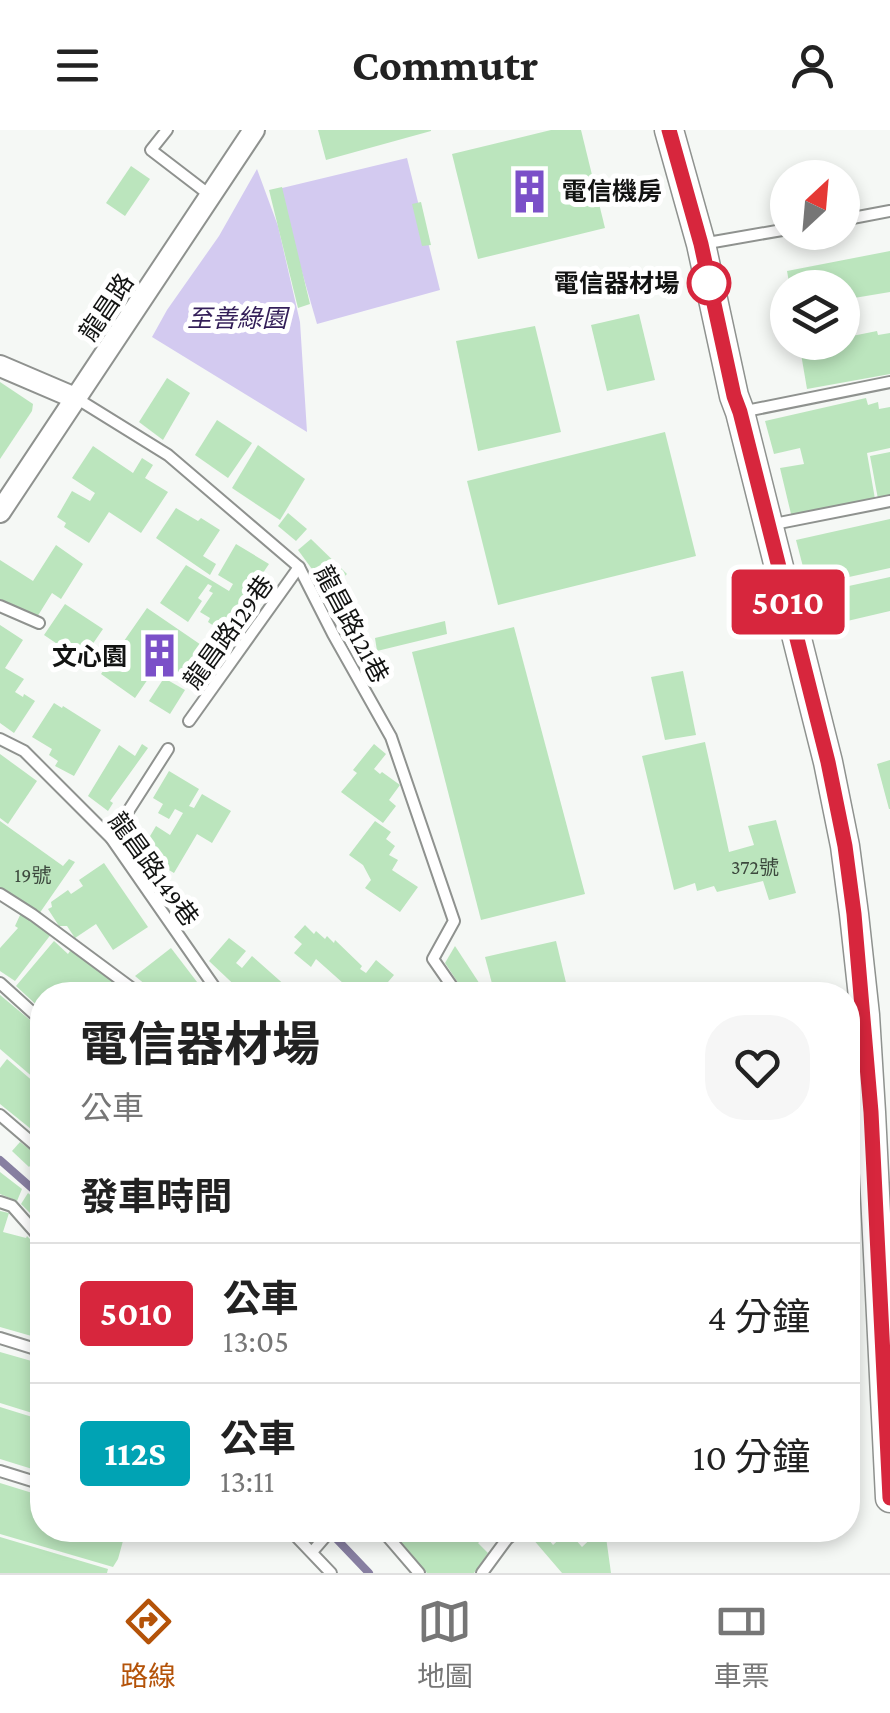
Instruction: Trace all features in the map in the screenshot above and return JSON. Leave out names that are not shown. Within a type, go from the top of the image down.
[{"type":"main road","points":[[669,130],[701,244],[734,396],[828,762],[845,846],[874,1060],[860,1113]]},
{"type":"main road","points":[[860,1123],[884,1279],[890,1498]]},
{"type":"street","name":"龍昌路","points":[[0,512],[254,130]]},
{"type":"street","points":[[0,366],[75,398]]},
{"type":"lane","points":[[167,130],[151,150],[212,196]]},
{"type":"lane","points":[[860,217],[890,211]]},
{"type":"lane","points":[[701,244],[770,232]]},
{"type":"lane","points":[[740,412],[890,382]]},
{"type":"lane","name":"龍昌路121巷","points":[[75,398],[168,455],[299,567],[391,737],[454,921],[433,959],[449,982]]},
{"type":"lane","points":[[768,525],[890,501]]},
{"type":"lane","name":"龍昌路129巷","points":[[190,721],[299,567]]},
{"type":"lane","points":[[0,606],[39,624]]},
{"type":"lane","name":"龍昌路149巷","points":[[0,739],[24,751],[112,838],[211,982]]},
{"type":"lane","points":[[112,838],[168,749]]},
{"type":"lane","points":[[0,894],[123,982]]},
{"type":"lane","points":[[0,983],[30,1010]]},
{"type":"lane","points":[[0,1115],[30,1141]]},
{"type":"lane","points":[[0,1202],[12,1206],[30,1226]]},
{"type":"lane","points":[[0,1338],[30,1347]]},
{"type":"lane","points":[[0,1472],[30,1481]]},
{"type":"lane","points":[[302,1542],[331,1573]]},
{"type":"lane","points":[[312,1552],[321,1542]]},
{"type":"lane","points":[[392,1542],[419,1573]]},
{"type":"lane","points":[[482,1573],[504,1542]]},
{"type":"green space","points":[[407,158],[440,290],[317,324],[278,189]]},
{"type":"green space","name":"至善綠園","points":[[257,169],[278,226],[300,322],[307,432],[152,337],[219,236]]},
{"type":"building","points":[[318,130],[431,130],[431,131],[326,160]]},
{"type":"building","name":"電信機房","points":[[551,130],[581,130],[605,228],[478,259],[452,154]]},
{"type":"building","points":[[131,166],[150,179],[125,216],[106,203]]},
{"type":"building","points":[[282,187],[310,304],[298,308],[269,190]]},
{"type":"building","points":[[421,202],[431,245],[422,246],[412,204]]},
{"type":"building","points":[[890,251],[890,292],[860,297],[860,270],[792,270]]},
{"type":"building","points":[[639,314],[655,380],[607,391],[591,325]]},
{"type":"building","points":[[535,326],[561,432],[478,451],[456,341]]},
{"type":"building","points":[[890,333],[890,374],[807,389],[802,360],[860,360],[860,334]]},
{"type":"building","points":[[167,378],[190,393],[163,440],[139,422]]},
{"type":"building","points":[[0,382],[33,404],[0,459]]},
{"type":"building","points":[[866,398],[868,405],[878,402],[879,409],[890,407],[890,448],[867,453],[875,499],[791,514],[780,468],[804,464],[800,448],[774,454],[765,421]]},
{"type":"building","points":[[217,420],[252,443],[228,478],[195,455]]},
{"type":"building","points":[[665,432],[696,556],[498,605],[467,481]]},
{"type":"building","points":[[258,445],[305,479],[280,520],[232,488]]},
{"type":"building","points":[[93,446],[133,473],[142,458],[153,465],[145,478],[168,492],[141,533],[109,512],[89,543],[64,527],[66,523],[57,517],[72,491],[90,501],[95,493],[72,478]]},
{"type":"building","points":[[890,452],[890,496],[878,499],[870,456]]},
{"type":"building","points":[[176,508],[220,530],[203,556],[216,564],[210,575],[156,538]]},
{"type":"building","points":[[288,513],[307,529],[296,541],[278,526]]},
{"type":"building","points":[[890,519],[890,568],[808,586],[796,540]]},
{"type":"building","points":[[311,539],[347,574],[328,591],[298,550]]},
{"type":"building","points":[[236,544],[269,564],[248,595],[251,597],[226,629],[216,623],[214,626],[200,612],[213,593],[208,584],[188,622],[160,603],[186,565],[229,591],[233,584],[218,575]]},
{"type":"building","points":[[56,545],[83,564],[61,599],[52,593],[34,622],[0,602],[0,560],[33,581]]},
{"type":"building","points":[[890,577],[890,611],[843,622],[835,589]]},
{"type":"building","points":[[65,604],[103,629],[83,658],[44,635]]},
{"type":"building","name":"文心園","points":[[147,608],[210,651],[190,680],[161,660],[135,698],[101,674]]},
{"type":"building","points":[[445,621],[447,634],[377,651],[375,638]]},
{"type":"building","points":[[0,625],[23,640],[5,668],[24,679],[15,692],[35,701],[14,733],[0,723]]},
{"type":"building","points":[[514,627],[585,894],[481,920],[412,652]]},
{"type":"building","points":[[683,671],[696,735],[665,740],[651,677]]},
{"type":"building","points":[[164,678],[185,690],[170,714],[149,701]]},
{"type":"building","points":[[54,703],[101,730],[74,776],[55,766],[58,761],[49,755],[52,749],[32,737]]},
{"type":"building","points":[[705,742],[729,852],[754,845],[748,826],[776,820],[796,893],[769,900],[763,881],[717,892],[714,886],[697,891],[695,883],[674,890],[642,756]]},
{"type":"building","points":[[142,744],[148,748],[110,801],[113,803],[108,811],[88,796],[119,745],[135,756]]},
{"type":"building","points":[[374,744],[386,754],[374,769],[400,785],[389,800],[396,806],[383,823],[341,792]]},
{"type":"building","points":[[0,754],[37,781],[8,824],[0,818]]},
{"type":"building","points":[[890,760],[890,809],[889,809],[877,764]]},
{"type":"building","points":[[169,771],[199,789],[189,806],[194,808],[202,794],[231,811],[212,843],[197,834],[174,873],[140,853],[156,826],[170,835],[183,813],[175,809],[169,819],[158,813],[163,804],[153,798]]},
{"type":"building","points":[[0,821],[63,866],[69,859],[75,862],[39,914],[0,890]]},
{"type":"building","points":[[375,821],[391,832],[386,839],[395,846],[389,855],[398,860],[392,870],[418,887],[400,912],[365,888],[371,880],[363,865],[349,855]]},
{"type":"building","points":[[104,863],[148,927],[113,950],[96,924],[75,938],[67,926],[59,926],[48,909],[51,902],[68,890],[71,894],[83,886],[79,880]]},
{"type":"building","points":[[21,913],[52,933],[15,981],[0,971],[0,948],[18,928],[15,926]]},
{"type":"building","points":[[305,925],[314,934],[316,931],[325,939],[327,936],[334,943],[335,940],[366,973],[376,960],[394,975],[388,982],[342,982],[316,959],[311,967],[294,953],[302,944],[294,937]]},
{"type":"building","points":[[229,938],[246,951],[236,963],[242,968],[252,956],[281,982],[231,982],[209,961]]},
{"type":"building","points":[[54,941],[68,954],[72,948],[117,982],[30,982],[30,999],[16,986]]},
{"type":"building","points":[[556,941],[566,982],[492,982],[485,957]]},
{"type":"building","points":[[455,946],[479,982],[457,982],[445,963]]},
{"type":"building","points":[[171,948],[197,982],[142,982],[135,976]]},
{"type":"building","points":[[0,995],[30,1020],[30,1075],[0,1049]]},
{"type":"building","points":[[7,1059],[30,1079],[30,1128],[0,1104],[0,1068]]},
{"type":"building","points":[[20,1142],[30,1149],[30,1166],[29,1167],[12,1151]]},
{"type":"building","points":[[0,1172],[22,1189],[17,1201],[0,1194]]},
{"type":"building","points":[[28,1193],[30,1213],[21,1204]]},
{"type":"building","points":[[0,1211],[9,1213],[3,1232],[30,1239],[30,1336],[0,1327]]},
{"type":"building","points":[[0,1352],[30,1361],[30,1412],[0,1403]]},
{"type":"building","points":[[0,1407],[30,1416],[30,1468],[0,1459]]},
{"type":"building","points":[[0,1483],[30,1492],[30,1542],[123,1542],[113,1567],[0,1534]]},
{"type":"building","points":[[0,1537],[108,1569],[107,1573],[0,1573]]},
{"type":"building","points":[[398,1542],[479,1542],[488,1553],[474,1573],[427,1573]]},
{"type":"building","points":[[535,1542],[578,1542],[582,1547],[587,1542],[607,1542],[611,1573],[562,1573]]},
{"type":"waterway","points":[[0,1160],[30,1186]]},
{"type":"waterway","points":[[339,1542],[369,1573]]},
{"type":"bus line","name":"5010","points":[[669,130],[701,244],[734,396],[828,762],[845,846],[865,1015],[890,1498]]},
{"type":"place","name":"電信機房","points":[[529,191]]},
{"type":"place","name":"電信器材場","points":[[709,283]]},
{"type":"place","name":"文心園","points":[[160,656]]}]
